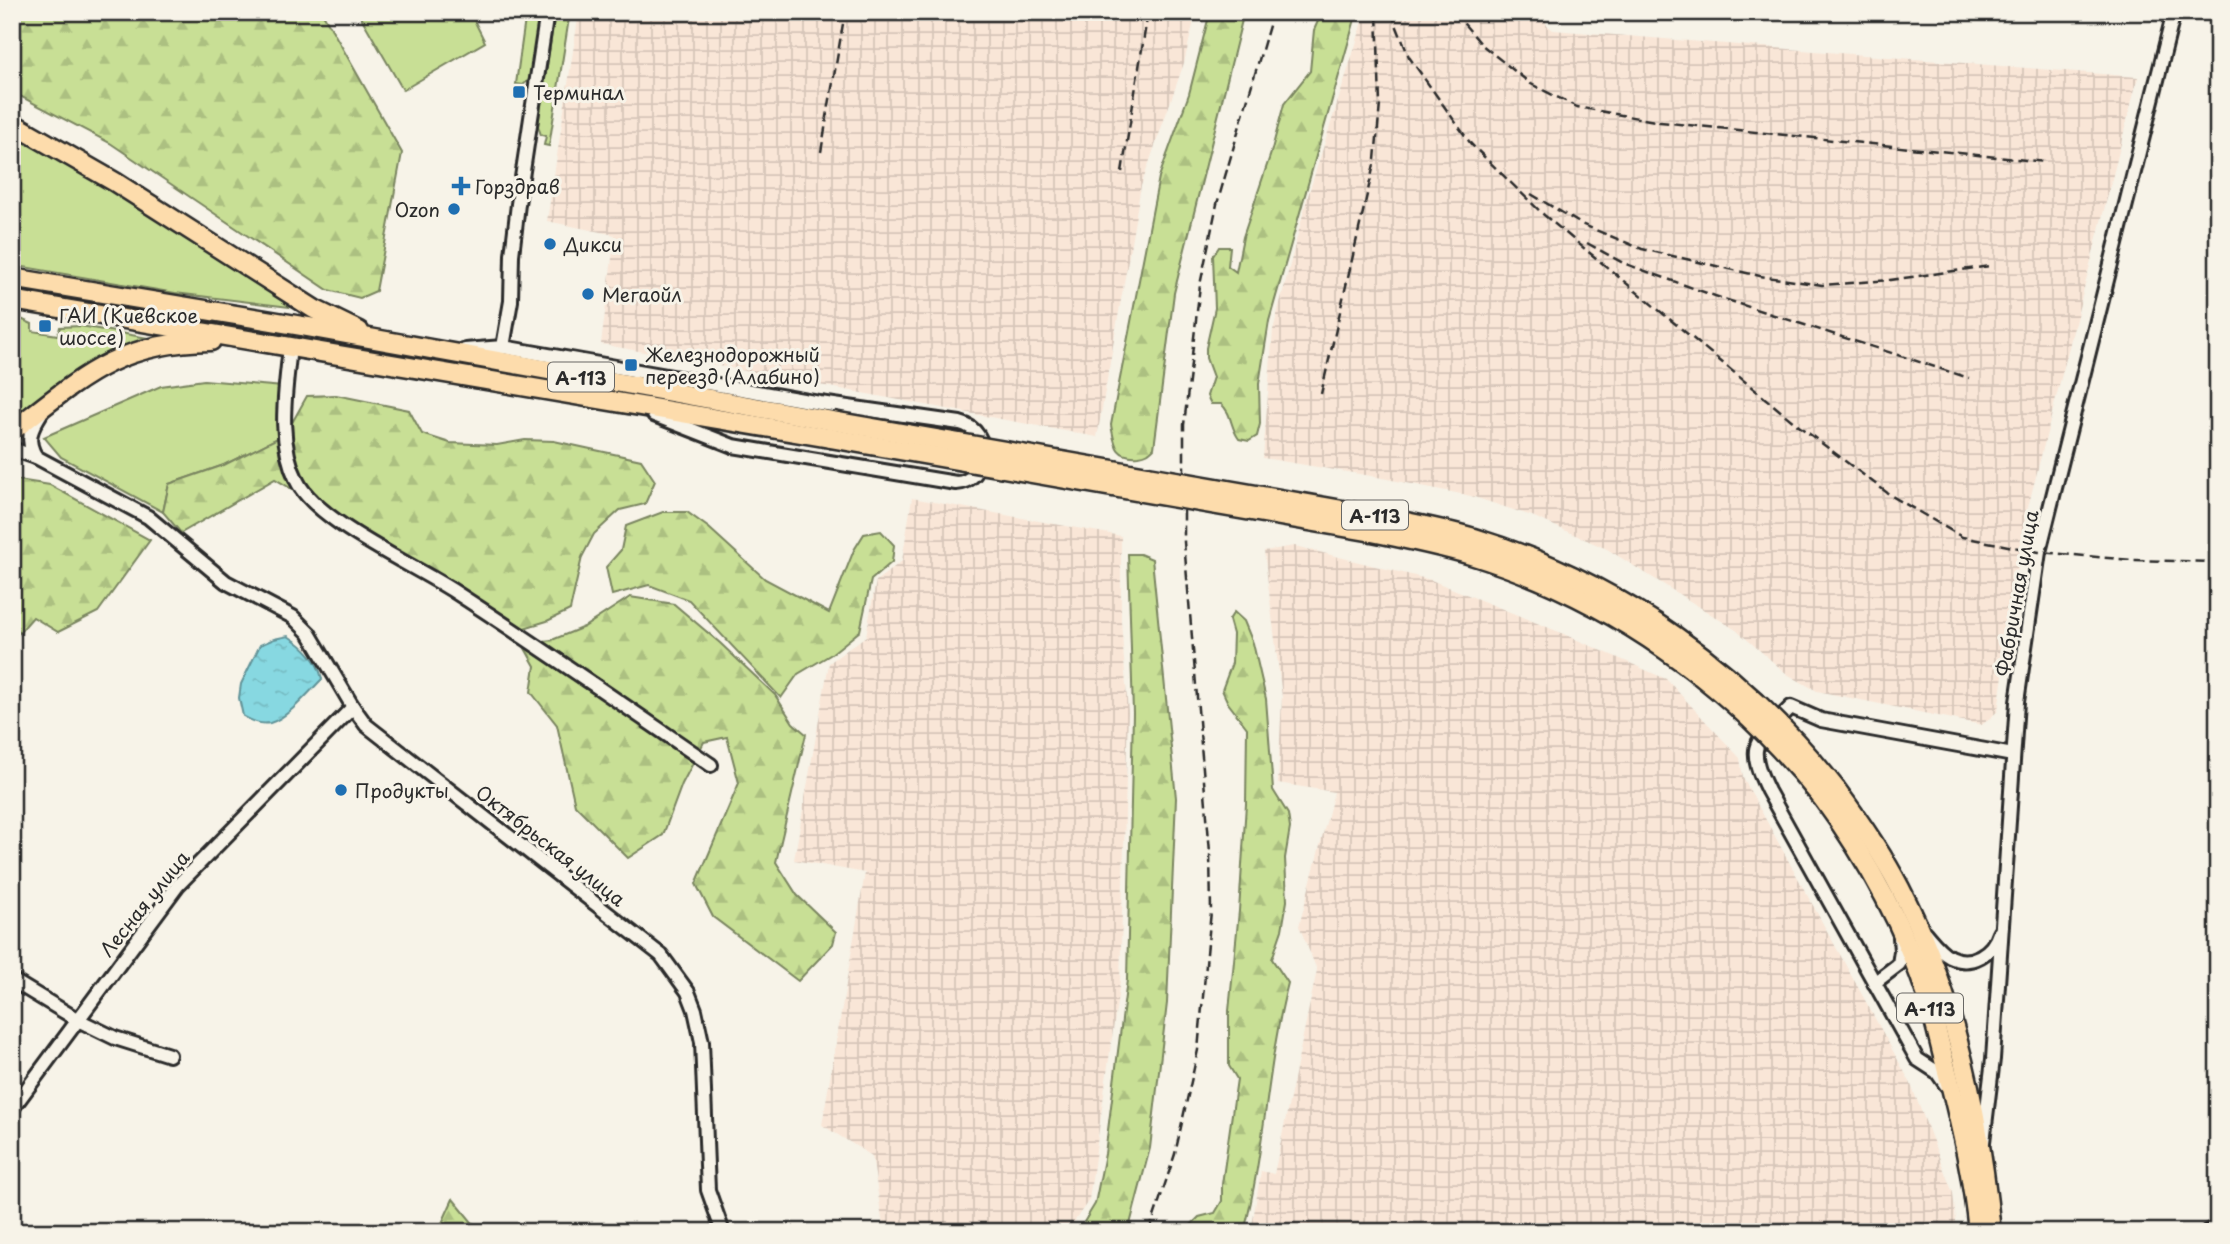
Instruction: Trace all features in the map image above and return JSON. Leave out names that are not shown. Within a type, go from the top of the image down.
[{"type":"highway","points":[[12,123],[115,182],[314,309],[378,340]]},
{"type":"highway","name":"А-113","points":[[12,278],[723,402],[831,429]]},
{"type":"highway","name":"А-113","points":[[12,300],[587,396],[831,429],[1370,515],[1433,527],[1513,551],[1598,589],[1681,638],[1763,707],[1812,758],[1858,851],[1896,919],[1929,1003],[1973,1187],[1978,1232]]},
{"type":"highway","points":[[12,431],[94,370],[142,349],[192,342],[272,343]]},
{"type":"highway","name":"А-113","points":[[1830,794],[1879,853],[1899,886],[1933,964],[1955,1032],[1982,1153],[1991,1232]]},
{"type":"street","points":[[503,347],[511,301],[512,255],[519,191],[547,12]]},
{"type":"street","name":"Фабричная улица","points":[[1982,1153],[1991,1083],[2017,702],[2039,552],[2174,12]]},
{"type":"street","points":[[290,346],[284,422],[286,453],[298,484],[325,514],[451,589],[711,765]]},
{"type":"street","points":[[440,352],[503,347],[820,403],[967,425],[981,439],[981,461],[968,479],[956,483],[758,451],[713,439],[667,419],[587,396]]},
{"type":"street","points":[[659,375],[723,402]]},
{"type":"street","points":[[36,457],[30,443],[30,432],[48,403]]},
{"type":"street","name":"Октябрьская улица","points":[[12,449],[36,457],[148,517],[226,582],[292,617],[309,633],[366,725],[661,955],[688,992],[695,1010],[702,1042],[708,1190],[723,1232]]},
{"type":"street","points":[[1954,1100],[1937,1072],[1917,1059],[1758,769],[1755,755],[1758,741],[1791,707],[1821,720],[2012,755]]},
{"type":"street","name":"Лесная улица","points":[[12,1109],[178,885],[353,708]]},
{"type":"street","points":[[1874,983],[1895,969],[1901,959],[1896,919]]},
{"type":"street","points":[[1915,920],[1949,956],[1967,960],[1976,958],[1993,947],[2003,922]]},
{"type":"street","points":[[12,979],[78,1020],[115,1038],[169,1055]]},
{"type":"street","points":[[2207,1232],[2218,1226]]},
{"type":"shaded area","points":[[579,12],[1196,12],[1184,63],[1141,186],[1097,437],[601,344],[615,235],[547,221]]},
{"type":"shaded area","points":[[1366,12],[1547,12],[1546,24],[1553,30],[2138,77],[2024,523],[1998,711],[1982,725],[1817,691],[1787,674],[1736,630],[1607,549],[1532,516],[1471,496],[1263,458],[1273,330],[1307,199]]},
{"type":"shaded area","points":[[912,498],[1121,536],[1121,621],[1128,712],[1120,981],[1089,1200],[1067,1232],[884,1232],[872,1156],[822,1125],[865,873],[794,860],[829,663],[866,636],[876,581],[902,561]]},
{"type":"shaded area","points":[[1295,546],[1431,580],[1666,679],[1740,758],[1743,778],[1910,1082],[1953,1193],[1957,1232],[1251,1232],[1261,1171],[1274,1174],[1317,970],[1299,926],[1334,792],[1278,783],[1282,697],[1264,551]]},
{"type":"green space","points":[[12,12],[322,12],[402,153],[376,291],[360,298],[328,290],[110,143],[12,92]]},
{"type":"green space","points":[[358,12],[470,12],[485,42],[403,90]]},
{"type":"green space","points":[[526,12],[540,12],[530,79],[523,85],[516,84]]},
{"type":"green space","points":[[555,12],[570,12],[549,146],[544,145],[546,136],[541,135],[538,126]]},
{"type":"green space","points":[[1210,12],[1244,12],[1174,293],[1154,448],[1144,455],[1125,455],[1118,449],[1111,425],[1159,177],[1189,94]]},
{"type":"green space","points":[[1322,12],[1357,12],[1269,321],[1259,384],[1260,424],[1257,436],[1249,441],[1239,439],[1225,408],[1221,404],[1211,404],[1207,396],[1213,377],[1206,358],[1206,348],[1215,308],[1213,256],[1219,247],[1230,247],[1228,266],[1236,272],[1243,237],[1284,104],[1310,71],[1314,30]]},
{"type":"green space","points":[[12,131],[136,203],[298,308],[175,293],[12,265]]},
{"type":"green space","points":[[12,315],[32,324],[32,331],[58,335],[60,327],[81,326],[159,340],[12,421]]},
{"type":"green space","points":[[204,380],[283,387],[280,437],[224,465],[169,484],[163,512],[61,457],[44,437],[161,386]]},
{"type":"green space","points":[[336,395],[409,410],[422,434],[450,443],[497,445],[525,440],[554,441],[641,460],[655,481],[645,504],[620,510],[594,534],[582,557],[570,610],[524,628],[275,479],[181,533],[163,512],[169,484],[224,465],[280,437],[307,396]]},
{"type":"green space","points":[[12,479],[50,485],[150,540],[98,612],[58,632],[33,617],[12,641]]},
{"type":"green space","points":[[663,512],[687,512],[709,528],[765,579],[829,613],[854,550],[864,534],[881,531],[894,545],[892,562],[871,580],[860,631],[830,655],[798,674],[781,698],[689,600],[649,585],[612,595],[606,567],[621,550],[626,526]]},
{"type":"green space","points":[[1128,554],[1140,554],[1152,559],[1176,798],[1167,1003],[1150,1148],[1128,1232],[1078,1232],[1095,1204],[1105,1154],[1127,980],[1133,713]]},
{"type":"green space","points":[[630,597],[674,604],[775,695],[793,723],[806,734],[776,862],[797,895],[836,932],[833,944],[798,981],[713,917],[696,884],[739,783],[727,737],[704,742],[682,784],[663,835],[628,858],[575,805],[557,725],[531,692],[535,666],[522,643],[552,640],[584,627]]},
{"type":"green space","points":[[1234,612],[1244,621],[1253,643],[1266,699],[1273,790],[1288,814],[1290,828],[1285,858],[1287,901],[1282,930],[1272,959],[1288,983],[1244,1232],[1189,1232],[1189,1227],[1199,1217],[1215,1213],[1222,1201],[1237,1079],[1229,1066],[1229,1011],[1246,804],[1247,728],[1228,703],[1222,690],[1232,663],[1233,634],[1229,620]]},
{"type":"green space","points":[[453,1199],[480,1232],[438,1232]]},
{"type":"water","points":[[288,636],[309,654],[322,679],[284,716],[270,723],[253,721],[243,716],[239,698],[241,684],[260,645]]},
{"type":"railway","points":[[821,152],[845,12]]},
{"type":"railway","points":[[1122,172],[1148,12]]},
{"type":"railway","points":[[1149,1232],[1175,1154],[1198,1050],[1211,911],[1210,852],[1184,542],[1184,425],[1200,285],[1217,204],[1273,12]]},
{"type":"railway","points":[[1321,394],[1375,160],[1380,104],[1377,12]]},
{"type":"railway","points":[[1391,12],[1409,57],[1471,144],[1544,215],[1795,423],[1890,495],[1962,537],[2039,552],[2132,560],[2218,562]]},
{"type":"railway","points":[[1454,12],[1482,45],[1531,84],[1577,107],[1660,122],[2045,162]]},
{"type":"railway","points":[[1531,194],[1581,224],[1642,249],[1760,276],[1822,285],[1890,280],[1990,266]]},
{"type":"railway","points":[[1587,243],[1623,263],[1715,296],[1969,378]]},
{"type":"place","name":"Терминал","points":[[519,92]]},
{"type":"place","name":"Горздрав","points":[[461,186]]},
{"type":"place","name":"Ozon","points":[[454,209]]},
{"type":"place","name":"Дикси","points":[[550,244]]},
{"type":"place","name":"Мегаойл","points":[[588,294]]},
{"type":"place","name":"ГАИ (Киевское шоссе)","points":[[45,326]]},
{"type":"place","name":"Железнодорожный переезд (Алабино)","points":[[631,365]]},
{"type":"place","name":"Продукты","points":[[341,790]]}]
